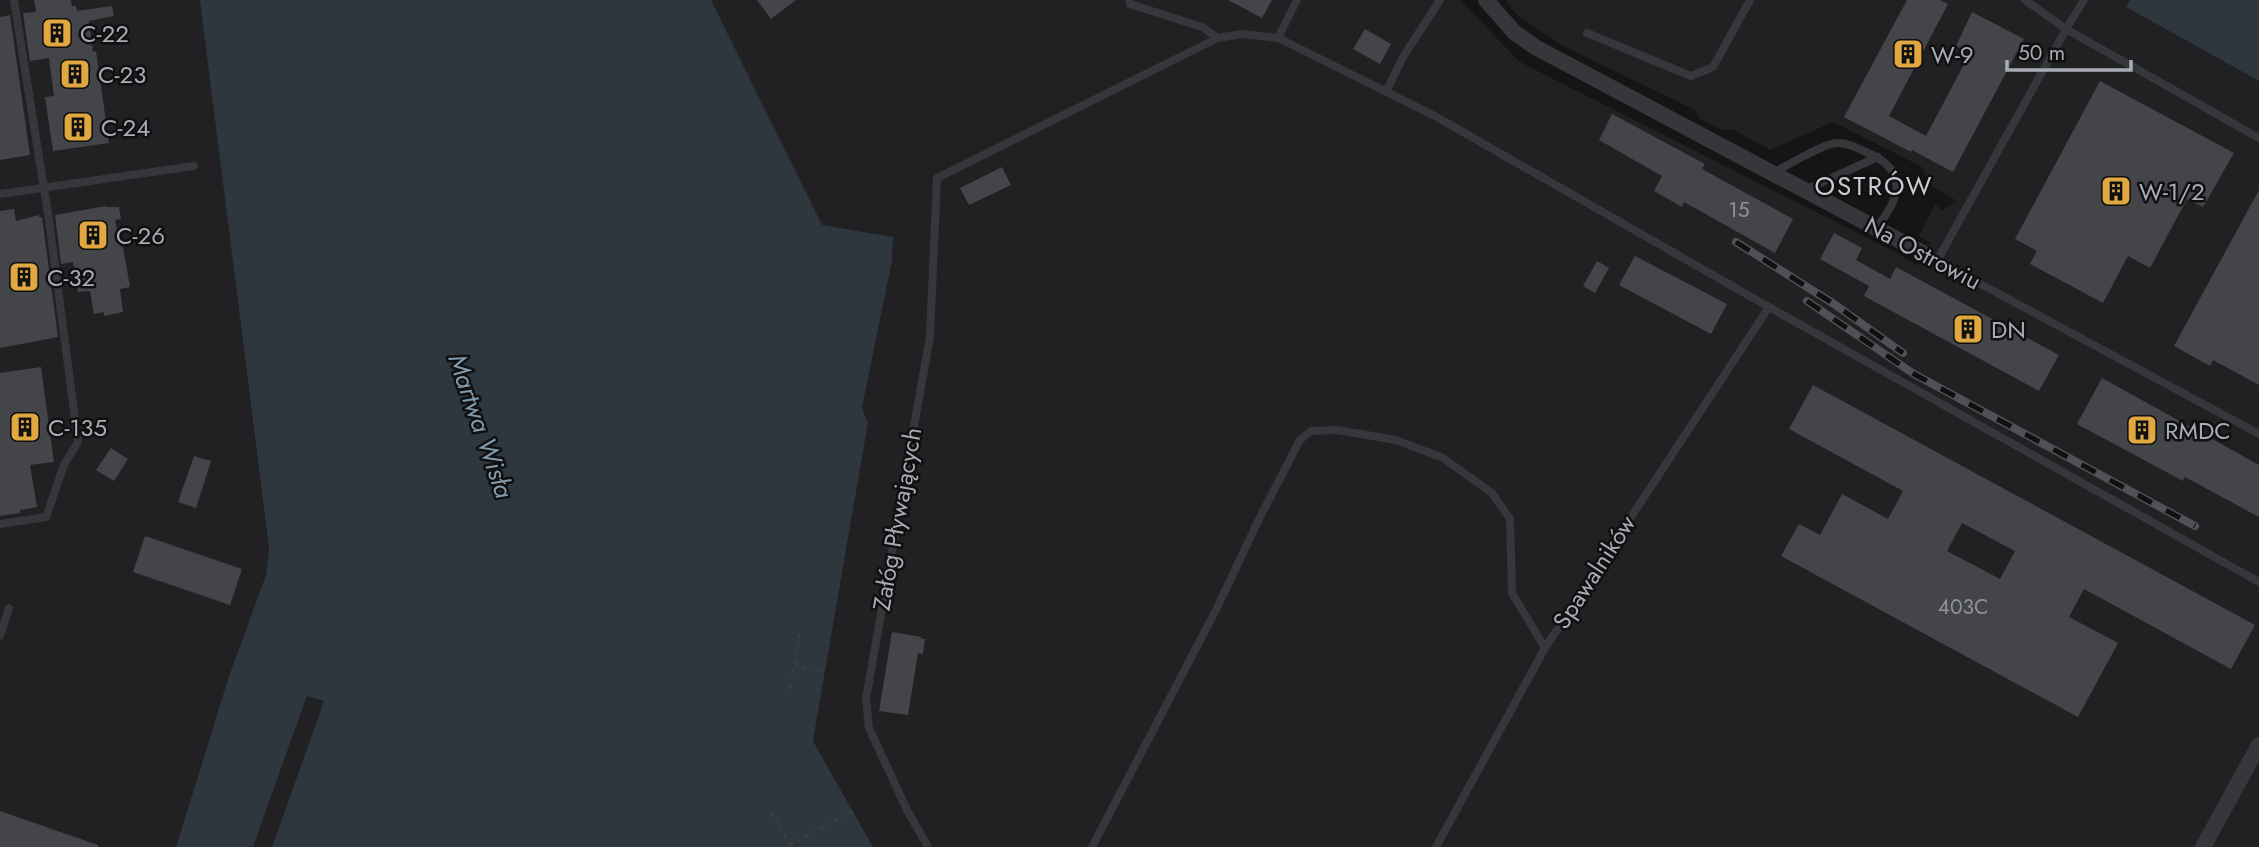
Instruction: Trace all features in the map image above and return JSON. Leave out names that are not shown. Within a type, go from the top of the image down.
[{"type":"street","name":"Na Ostrowiu","points":[[1486,0],[1514,32],[1535,47],[1930,257]]},
{"type":"street","points":[[2203,847],[2259,745]]},
{"type":"lane","points":[[0,524],[46,517],[64,465],[78,442],[14,0]]},
{"type":"lane","points":[[1129,0],[1130,5],[1202,27],[1218,38],[1242,34],[1278,38],[1435,116],[2259,582]]},
{"type":"lane","points":[[1278,38],[1297,0]]},
{"type":"lane","points":[[1386,92],[1403,57],[1440,0]]},
{"type":"lane","points":[[1587,33],[1691,76],[1713,67],[1749,0]]},
{"type":"lane","points":[[2025,0],[2066,29],[2259,138]]},
{"type":"lane","points":[[1930,257],[2084,0]]},
{"type":"lane","name":"Załóg Pływających","points":[[928,847],[906,808],[869,728],[866,698],[930,336],[937,178],[1218,38]]},
{"type":"lane","points":[[1772,173],[1833,143],[1847,144],[1878,157],[1892,169],[1897,180],[1894,203],[1876,228]]},
{"type":"lane","points":[[1805,190],[1878,157]]},
{"type":"lane","points":[[0,194],[194,166]]},
{"type":"lane","name":"Na Ostrowiu","points":[[1930,257],[2259,434]]},
{"type":"lane","name":"Spawalników","points":[[1436,847],[1545,648],[1769,307]]},
{"type":"lane","points":[[1092,847],[1211,620],[1300,440],[1311,431],[1337,429],[1396,440],[1443,458],[1492,493],[1510,519],[1512,593],[1545,648]]},
{"type":"lane","points":[[0,636],[9,608]]},
{"type":"path","points":[[789,697],[800,632]]},
{"type":"path","points":[[795,665],[825,672]]},
{"type":"path","points":[[771,813],[790,846],[853,811]]},
{"type":"shaded area","points":[[0,0],[203,0],[269,548],[266,575],[228,679],[176,847],[0,847]]},
{"type":"shaded area","points":[[711,0],[1460,0],[1520,62],[1918,266],[1930,243],[1919,236],[1935,204],[1942,210],[1957,201],[1931,186],[1922,167],[1833,122],[1770,150],[1734,130],[1723,130],[1700,119],[1695,110],[1559,44],[1516,14],[1506,0],[2130,0],[2126,7],[2259,81],[2259,847],[873,847],[813,741],[868,423],[862,408],[892,261],[893,237],[822,226]]},
{"type":"shaded area","points":[[307,696],[324,701],[272,847],[253,847]]},
{"type":"water","name":"Martwa Wisła","points":[[200,0],[711,0],[822,225],[893,237],[892,261],[862,408],[868,423],[813,741],[873,847],[272,847],[324,701],[307,696],[253,847],[176,847],[228,679],[266,575],[269,548]]},
{"type":"water","points":[[2130,0],[2259,0],[2259,81],[2126,7]]},
{"type":"building","points":[[34,0],[71,0],[77,11],[112,6],[114,16],[89,21],[109,143],[53,151],[45,97],[54,96],[49,58],[30,61],[23,13],[36,12]]},
{"type":"building","points":[[757,0],[796,0],[771,19]]},
{"type":"building","points":[[1228,0],[1272,0],[1262,18]]},
{"type":"building","points":[[1907,0],[1940,0],[1948,4],[1889,116],[1926,136],[1970,53],[1956,46],[1972,12],[2024,39],[1953,172],[1844,117]]},
{"type":"building","points":[[10,15],[30,155],[0,160],[0,17]]},
{"type":"building","points":[[1365,29],[1391,44],[1380,64],[1353,49]]},
{"type":"building","name":"W-1/2","points":[[2100,81],[2234,153],[2203,207],[2187,199],[2150,268],[2128,256],[2103,303],[2030,264],[2037,251],[2015,239]]},
{"type":"building","points":[[1612,114],[1705,164],[1702,169],[1793,219],[1775,253],[1684,202],[1682,207],[1654,191],[1662,176],[1599,140]]},
{"type":"building","points":[[1002,167],[1011,185],[969,205],[960,188]]},
{"type":"building","points":[[2259,190],[2259,385],[2213,360],[2210,366],[2174,346]]},
{"type":"building","points":[[106,206],[119,207],[121,219],[115,220],[130,287],[120,289],[123,312],[104,316],[104,312],[94,314],[90,291],[78,292],[73,262],[61,264],[55,215]]},
{"type":"building","name":"C-32","points":[[14,209],[16,221],[39,215],[42,217],[58,337],[0,348],[0,211]]},
{"type":"building","name":"DN","points":[[1834,233],[1862,248],[1856,260],[1890,279],[1896,267],[2059,355],[2039,391],[1864,296],[1869,286],[1820,259]]},
{"type":"building","points":[[1635,256],[1727,304],[1711,334],[1619,285]]},
{"type":"building","points":[[1597,261],[1609,268],[1595,293],[1583,286]]},
{"type":"building","name":"C-135","points":[[41,367],[54,462],[30,465],[37,507],[0,516],[0,373]]},
{"type":"building","name":"RMDC","points":[[2102,378],[2259,465],[2259,517],[2185,477],[2183,481],[2077,424]]},
{"type":"building","points":[[1813,385],[2255,625],[2231,669],[2084,589],[2069,617],[2118,643],[2078,717],[1781,556],[1799,524],[1820,535],[1842,494],[1888,519],[1903,491],[1789,429]],"holes":[[[1962,523],[2015,551],[2000,579],[1947,551]]]},
{"type":"building","points":[[111,448],[128,459],[114,481],[96,470]]},
{"type":"building","points":[[194,456],[211,461],[196,508],[178,502]]},
{"type":"building","points":[[145,536],[242,569],[230,605],[133,572]]},
{"type":"building","points":[[892,632],[925,639],[923,654],[918,653],[908,715],[879,711]]},
{"type":"building","points":[[0,811],[98,845],[98,847],[0,847]]},
{"type":"railway","points":[[1736,242],[1834,304],[1903,353]]},
{"type":"railway","points":[[1807,301],[1914,374],[2195,526]]},
{"type":"place","name":"C-22","points":[[57,33]]},
{"type":"place","name":"W-9","points":[[1908,54]]},
{"type":"place","name":"C-23","points":[[75,74]]},
{"type":"place","name":"C-24","points":[[78,127]]},
{"type":"place","name":"W-1/2","points":[[2116,191]]},
{"type":"place","name":"C-26","points":[[93,235]]},
{"type":"place","name":"C-32","points":[[24,277]]},
{"type":"place","name":"DN","points":[[1968,329]]},
{"type":"place","name":"C-135","points":[[25,427]]},
{"type":"place","name":"RMDC","points":[[2142,430]]},
{"type":"district","name":"OSTRÓW","points":[[1874,186]]}]
